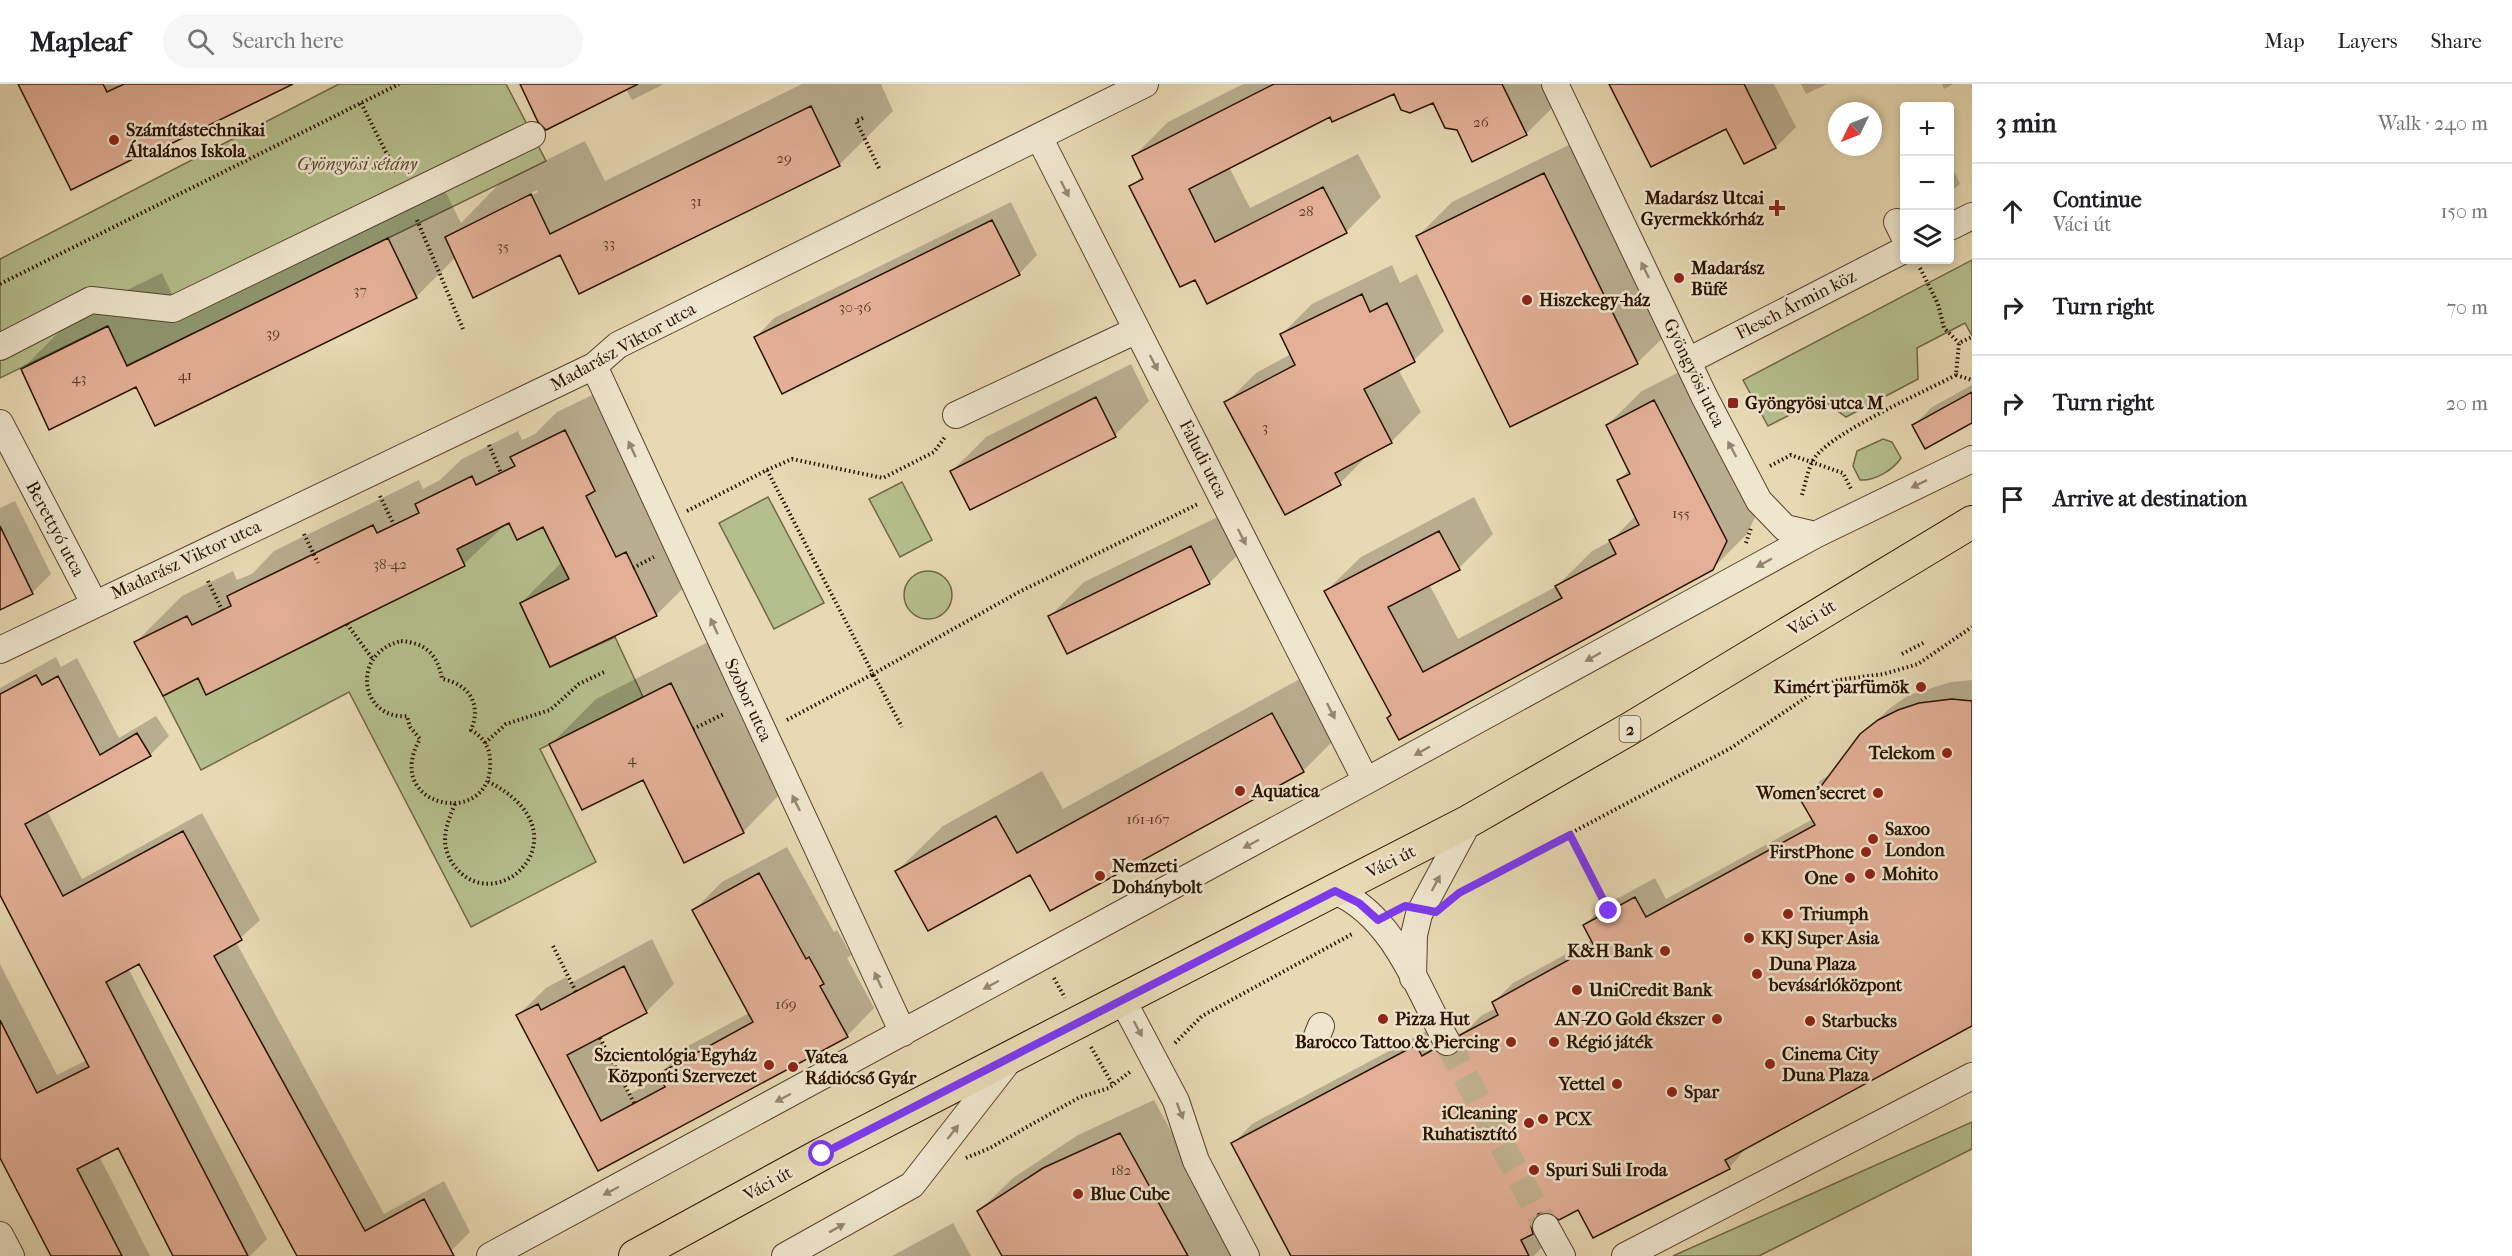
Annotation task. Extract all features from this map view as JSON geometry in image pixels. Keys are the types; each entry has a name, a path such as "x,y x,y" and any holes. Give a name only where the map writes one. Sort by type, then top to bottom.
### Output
{"main road":[{"name":"Váci út","path":"635,1256 822,1154 1469,821 1631,728 1972,522"}],"street":[{"name":"Madarász Viktor utca","path":"0,650 94,603 594,366 618,345 1145,84"},
{"name":"Gyöngyösi utca","path":"1555,84 1688,361 1759,501 1785,528 1815,535"},
{"path":"0,346 91,300 173,309 532,135"},
{"name":"Faludi utca","path":"1039,137 1366,781"},
{"path":"1954,225 1972,216"},
{"name":"Flesch Ármin köz","path":"1688,361 1900,253"},
{"path":"956,415 1137,330"},
{"name":"Szobor utca","path":"594,366 903,1033"},
{"name":"Berettyó utca","path":"0,423 94,603"},
{"path":"490,1256 1815,535 1972,459"},
{"path":"1413,979 1414,935 1421,910 1469,821"},
{"path":"1335,891 1359,903 1378,920 1387,932 1447,1042"},
{"path":"1122,999 1176,1101 1196,1161 1246,1256"},
{"path":"785,1256 912,1185 1012,1056"},
{"path":"1625,1256 1972,1076"},
{"path":"1546,1227 1562,1256"},
{"path":"0,1235 10,1256"}],"path":[{"path":"0,284 399,84"},
{"path":"863,118 856,121 880,170"},
{"path":"1918,264 1938,304 1944,328 1959,343"},
{"path":"1959,343 1972,337"},
{"path":"1956,375 1959,343"},
{"path":"1802,495 1812,461 1824,448 1859,426 1956,375 1972,380"},
{"path":"666,522 792,459 883,478 934,452 953,427 956,415"},
{"path":"487,441 501,473"},
{"path":"1747,478 1791,454 1843,473 1856,498"},
{"path":"767,470 902,727"},
{"path":"763,733 1019,592 1220,493"},
{"path":"380,495 394,525"},
{"path":"304,533 318,562"},
{"path":"633,568 654,557"},
{"path":"208,580 222,610"},
{"path":"347,624 372,658"},
{"path":"1421,910 1436,912 1459,893 1731,748 1820,688 1847,677 1884,674 1918,664 1972,627"},
{"path":"401,641 424,646 434,654 440,664 442,679 455,681 465,687 472,697 476,719 471,730 485,743 490,755 491,769 480,793 455,804 442,803 429,798 419,789 413,777 411,764 413,751 420,739 410,727 407,716 388,714 370,695 366,682 372,658 380,649 401,641"},
{"path":"1902,654 1925,642"},
{"path":"485,743 506,724 550,710 579,684 604,672"},
{"path":"693,729 724,714"},
{"path":"455,804 445,828 444,843 448,857 457,870 470,879 484,883 498,883 512,878 523,869 531,856 535,842 534,828 528,814 519,803 487,781"},
{"path":"1570,835 1609,911"},
{"path":"1153,1059 1173,1045 1202,1016 1378,920"},
{"path":"553,946 576,992"},
{"path":"600,1038 634,1103"},
{"path":"959,1161 990,1148 1080,1097 1113,1085"}],"green space":[{"name":"Gyöngyösi sétány","path":"339,84 506,84 546,161 126,366 107,326 0,378 0,259"},
{"path":"1972,260 1972,336 1965,323 1917,348 1918,379 1846,417 1821,399 1768,426 1743,380"},
{"path":"1883,439 1892,442 1901,458 1883,474 1872,479 1860,480 1853,466 1857,451"},
{"path":"902,482 932,540 900,557 869,499"},
{"path":"768,497 824,603 774,629 719,523"},
{"path":"509,523 517,540 543,527 569,579 520,603 550,667 615,637 643,697 540,749 596,862 471,927 349,692 201,770 163,696 198,678 206,694 298,628 306,645 363,616 355,600 393,601 464,566 457,549"},
{"path":"928,571 945,578 952,595 945,612 928,619 911,612 904,595 911,578"},
{"path":"1972,1122 1972,1149 1759,1256 1673,1256"}],"building":[{"path":"18,84 103,84 107,92 124,84 293,84 71,190"},
{"path":"520,84 638,84 546,130 538,122"},
{"path":"1274,84 1502,84 1527,135 1472,162 1457,130 1445,128 1433,103 1410,113 1401,110 1394,94 1332,122 1330,117 1189,189 1215,242 1323,187 1347,233 1207,304 1195,280 1180,287 1129,186 1143,179 1132,156"},
{"path":"1609,84 1744,84 1776,148 1744,164 1726,129 1651,167"},
{"path":"811,106 840,166 579,294 560,255 473,298 445,237 531,194 550,234"},
{"name":"Hiszekegy-ház","path":"1544,173 1638,364 1510,427 1416,236"},
{"path":"992,220 1020,275 782,394 754,337"},
{"path":"388,238 417,298 155,426 136,387 49,430 21,369 108,326 127,366"},
{"path":"1362,294 1370,312 1387,303 1415,362 1364,389 1392,443 1335,473 1341,485 1285,515 1224,402 1295,365 1280,334"},
{"path":"1972,392 1972,423 1925,449 1912,425"},
{"path":"1096,397 1116,437 970,510 950,471"},
{"path":"1654,400 1727,541 1713,570 1399,740 1387,718 1391,715 1324,591 1439,531 1460,570 1388,607 1423,672 1562,598 1555,586 1616,554 1609,540 1639,525 1617,480 1630,474 1606,425"},
{"path":"565,430 595,491 586,496 616,557 626,552 657,616 550,667 520,603 569,579 543,527 517,540 509,523 457,549 465,566 206,695 198,678 163,696 134,642 187,616 192,625 231,606 227,596 373,525 377,533 419,513 415,504 472,476 476,485 515,466 510,457"},
{"path":"0,526 33,594 0,610"},
{"path":"1191,546 1210,584 1067,654 1048,616"},
{"path":"36,675 42,685 58,676 100,755 137,733 151,756 25,824 63,896 183,831 242,940 214,956 365,1231 424,1199 454,1256 297,1256 139,964 106,982 248,1256 173,1256 118,1148 77,1169 122,1256 51,1256 0,1158 0,1020 37,1093 89,1067 0,895 0,694"},
{"path":"671,683 744,833 684,863 643,780 582,810 549,744"},
{"name":"Duna Plaza bevásárlóközpont","path":"1952,699 1972,701 1972,1026 1725,1160 1730,1169 1593,1238 1578,1210 1559,1220 1547,1212 1538,1214 1531,1226 1533,1234 1521,1240 1529,1256 1291,1256 1231,1143 1416,1045 1422,1056 1434,1049 1446,1057 1454,1055 1462,1043 1460,1035 1498,1015 1492,1002 1594,946 1583,925 1635,897 1646,917 1815,825 1800,799 1819,789 1860,734 1878,720 1898,710 1919,703"},
{"path":"1272,713 1304,772 1050,911 1030,875 928,931 895,871 996,816 1017,853"},
{"path":"759,873 806,959 809,957 824,984 820,986 848,1037 598,1171 516,1015 538,1004 541,1010 624,966 647,1013 567,1055 601,1121 665,1087 658,1074 753,1022 692,910"},
{"name":"Blue Cube","path":"1120,1133 1188,1256 1002,1256 977,1211 1043,1168"}],"tunnel":[{"path":"1447,1042 1546,1227"}],"place":[{"name":"Számítástechnikai Általános Iskola","path":"114,140"},
{"name":"Madarász Utcai Gyermekkórház","path":"1777,208"},
{"name":"Madarász Büfé","path":"1679,278"},
{"name":"Hiszekegy-ház","path":"1527,300"},
{"name":"Gyöngyösi utca M","path":"1733,403"},
{"name":"Kimért parfümök","path":"1921,687"},
{"name":"Telekom","path":"1947,753"},
{"name":"Aquatica","path":"1240,791"},
{"name":"Women'secret","path":"1878,793"},
{"name":"Saxoo London","path":"1873,839"},
{"name":"FirstPhone","path":"1866,852"},
{"name":"Mohito","path":"1870,874"},
{"name":"Nemzeti Dohánybolt","path":"1100,876"},
{"name":"One","path":"1850,878"},
{"name":"Triumph","path":"1788,914"},
{"name":"KKJ Super Asia","path":"1749,938"},
{"name":"K&H Bank","path":"1665,951"},
{"name":"Duna Plaza bevásárlóközpont","path":"1757,974"},
{"name":"UniCredit Bank","path":"1577,990"},
{"name":"Pizza Hut","path":"1383,1019"},
{"name":"AN-ZO Gold ékszer","path":"1717,1019"},
{"name":"Starbucks","path":"1810,1021"},
{"name":"Barocco Tattoo & Piercing","path":"1511,1042"},
{"name":"Régió játék","path":"1554,1042"},
{"name":"Cinema City Duna Plaza","path":"1770,1064"},
{"name":"Szcientológia Egyház Központi Szervezet","path":"769,1065"},
{"name":"Vatea Rádiócső Gyár","path":"793,1067"},
{"name":"Yettel","path":"1617,1084"},
{"name":"Spar","path":"1672,1092"},
{"name":"PCX","path":"1543,1119"},
{"name":"iCleaning Ruhatisztító","path":"1529,1123"},
{"name":"Spuri Suli Iroda","path":"1534,1170"},
{"name":"Blue Cube","path":"1078,1194"}],"route":[{"path":"822,1154 1335,891 1359,903 1378,920 1405,906 1433,913 1459,893 1570,835 1609,911"}]}
